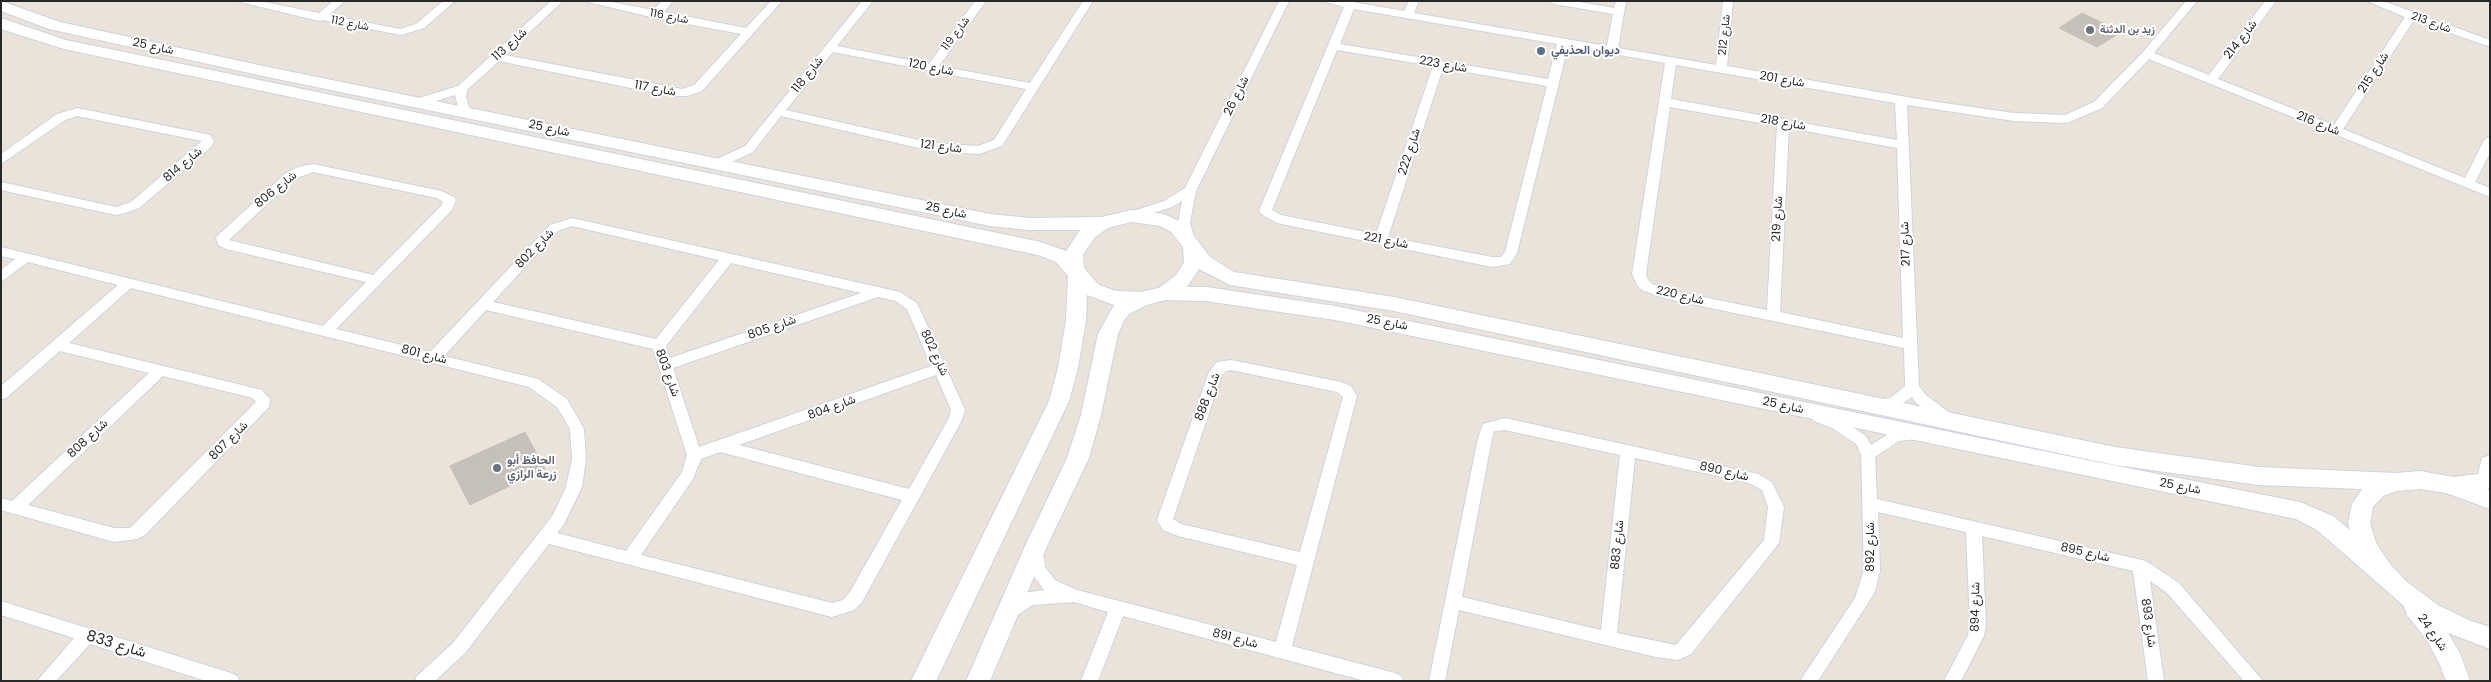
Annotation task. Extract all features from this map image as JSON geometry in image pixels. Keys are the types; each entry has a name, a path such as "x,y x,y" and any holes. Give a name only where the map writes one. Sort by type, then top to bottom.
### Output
{"street":[{"name":"شارع 112","path":"241,1 319,18 401,32 420,26 450,1"},
{"path":"319,18 340,1"},
{"name":"شارع 113","path":"420,102 462,89 558,1"},
{"name":"شارع 116","path":"589,1 749,32"},
{"path":"655,14 668,1"},
{"name":"شارع 117","path":"496,57 683,93 698,88 777,1"},
{"name":"شارع 118","path":"717,164 748,149 868,1"},
{"name":"شارع 119","path":"931,68 981,1"},
{"name":"شارع 121","path":"778,112 932,147 979,150 998,143 1088,1"},
{"name":"شارع 26","path":"1190,242 1184,222 1190,191 1284,1"},
{"name":"شارع 201","path":"1327,1 1901,100 2014,117 2067,119 2098,105 2147,54 2192,1"},
{"path":"1408,15 1414,1"},
{"path":"1554,1 1620,6 1612,50"},
{"name":"شارع 212","path":"1721,69 1728,1"},
{"name":"شارع 214","path":"2211,80 2271,1"},
{"name":"شارع 213","path":"2372,1 2490,44"},
{"name":"شارع 221","path":"1350,5 1265,207 1265,211 1277,219 1492,262 1505,261 1511,252 1563,42"},
{"name":"شارع 25","path":"1,6 47,23 84,32 336,86 990,220 1030,224 1102,223"},
{"name":"شارع 215","path":"2336,131 2411,16"},
{"name":"شارع 25","path":"1,23 38,37 64,44 1041,249 1064,257 1076,272"},
{"name":"شارع 223","path":"1334,46 1552,83"},
{"name":"شارع 120","path":"829,48 1033,87"},
{"name":"شارع 216","path":"2147,54 2490,192"},
{"name":"شارع 220","path":"1671,61 1639,274 1642,282 1655,291 1910,344"},
{"name":"شارع 222","path":"1380,240 1439,64"},
{"path":"319,98 325,90 336,86"},
{"path":"462,89 460,97 464,111"},
{"name":"شارع 217","path":"1901,100 1912,387"},
{"name":"شارع 218","path":"1665,102 1902,145"},
{"name":"شارع 814","path":"1,160 61,117 77,112 206,138 208,141 208,144 135,205 125,210 116,211 1,186"},
{"name":"شارع 219","path":"1773,315 1784,123"},
{"path":"2468,184 2490,140"},
{"path":"748,149 750,164 758,172"},
{"name":"شارع 806","path":"326,331 448,207 450,200 447,197 313,168 302,170 290,176 222,237 223,242 230,246 376,280"},
{"path":"923,681 1059,401 1068,368 1076,320 1074,255 1079,243 1088,232 1102,223 1168,204 1190,191"},
{"path":"978,681 1036,546 1078,458 1091,415 1108,334 1114,318 1122,309 1141,299 1165,293 1183,280 1193,263 1190,242 1178,228 1164,220 1130,216"},
{"name":"شارع 802","path":"434,358 554,228 572,222 900,297 912,306 958,410 956,418 856,597 841,609 824,608 546,536"},
{"name":"شارع 25","path":"1190,242 1210,268 1230,278 1394,304 2161,464 2259,476 2396,482"},
{"name":"شارع 801","path":"1,251 533,383 562,403 577,429 580,459 574,487 559,518 459,648 440,681"},
{"path":"1,277 26,257"},
{"path":"659,345 728,258"},
{"path":"1076,272 1092,290 1115,298 1141,299"},
{"path":"1,394 130,282"},
{"name":"شارع 805","path":"666,365 879,292"},
{"name":"شارع 25","path":"1165,293 1206,294 1335,313 1931,435 2087,469 2300,511 2325,523 2382,570"},
{"name":"شارع 803","path":"483,304 659,345 694,455"},
{"path":"1435,333 1452,330 1570,355 1579,350 1576,342"},
{"name":"شارع 807","path":"8,506 114,535 132,534 140,530 264,403 263,398 257,394 57,345"},
{"name":"شارع 888","path":"1282,651 1305,560 1350,400 1349,392 1341,387 1231,366 1222,366 1216,372 1165,520 1168,525 1178,530 1305,560"},
{"name":"شارع 804","path":"694,455 723,447 941,368"},
{"name":"شارع 808","path":"8,506 160,371"},
{"path":"1931,435 1896,435 1868,454 1861,440 1837,424 1798,409 1792,400 1795,396 1804,395 1857,405 1877,405 1893,403 1904,396 1912,387 1934,411 1950,420"},
{"name":"شارع 890","path":"1437,681 1488,428 1505,424 1760,481 1767,486 1773,497 1776,508 1771,543 1684,649 1670,653 1454,602"},
{"name":"شارع 804","path":"723,447 912,496"},
{"name":"شارع 883","path":"1608,638 1628,451"},
{"name":"شارع 892","path":"1808,681 1867,592 1872,570 1868,454"},
{"path":"630,558 688,475 694,455"},
{"path":"2490,464 2488,479 2475,485 2447,484 2420,480 2396,482 2376,490 2363,504 2359,523 2365,546 2382,570 2399,589 2430,612 2465,630 2490,638"},
{"path":"2447,484 2490,500"},
{"name":"شارع 895","path":"1871,504 2140,566 2173,588 2255,681"},
{"name":"شارع 894","path":"1952,681 1976,636 1978,625 1974,528"},
{"name":"شارع 891","path":"1036,546 1037,569 1050,585 1075,596 1395,681"},
{"name":"شارع 893","path":"2140,566 2156,681"},
{"name":"شارع 24","path":"2399,589 2435,632 2451,661 2458,681"},
{"name":"شارع 891","path":"1009,612 1029,598 1075,596"},
{"name":"شارع 833","path":"1,608 231,681"},
{"path":"1089,681 1118,608"},
{"path":"45,681 87,636"},
{"name":"شارع 801","path":"423,681 459,648"}],"building":[{"name":"زيد بن الدثنة","path":"2082,13 2121,32 2097,47 2059,28"},
{"name":"الحافظ أبو زرعة الرازي","path":"525,432 545,469 470,505 450,466"}],"place":[{"name":"زيد بن الدثنة","path":"2090,30"},
{"name":"ديوان الحذيفي","path":"1541,51"},
{"name":"الحافظ أبو زرعة الرازي","path":"497,468"}]}
